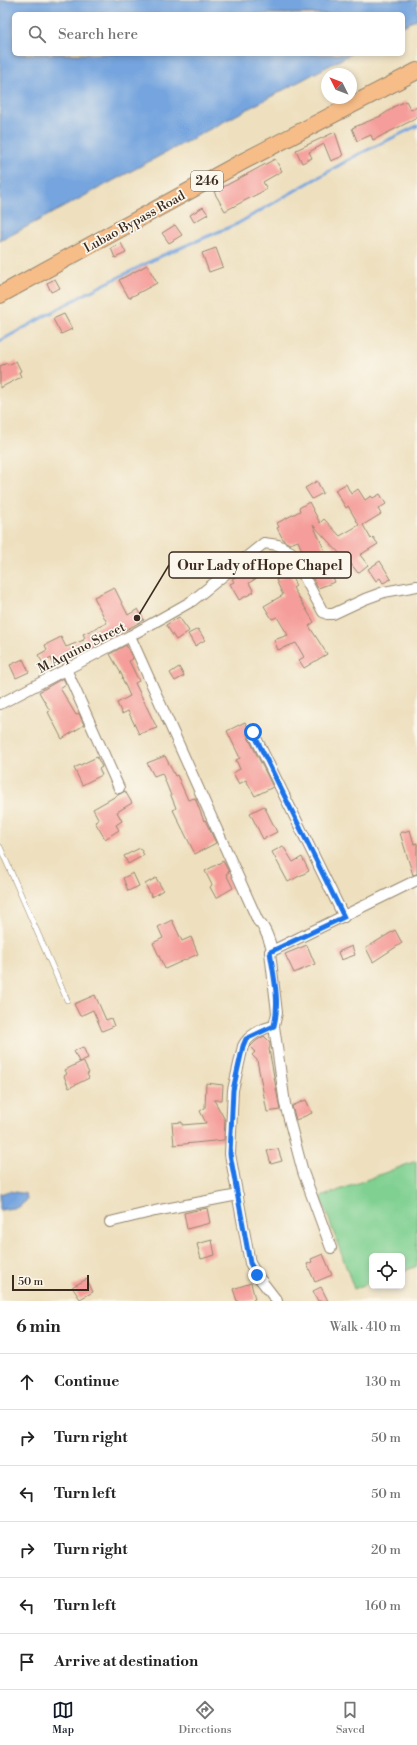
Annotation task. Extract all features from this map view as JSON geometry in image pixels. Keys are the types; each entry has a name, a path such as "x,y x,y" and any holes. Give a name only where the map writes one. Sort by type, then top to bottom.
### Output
{"highway":[{"name":"Lubao Bypass Road","path":"0,295 240,163 417,71"}],"street":[{"name":"M.Aquino Street","path":"0,704 130,636 192,601 264,543 278,545 291,552 323,612 327,614 337,613 364,598 384,592 417,586"},
{"path":"130,636 258,922 262,924 267,934 272,949 270,952 275,985 277,1013 274,1026 285,1104 304,1172 331,1248"},
{"path":"66,669 119,788"},
{"path":"253,732 344,917"},
{"path":"270,952 417,880"},
{"path":"274,1026 246,1039 243,1046 233,1090 230,1154 250,1263 257,1275 277,1301"},
{"path":"110,1222 155,1211 238,1195"}],"lane":[{"path":"0,847 67,1000"}],"green space":[{"path":"416,1161 417,1266 405,1271 405,1253 369,1253 369,1283 354,1289 321,1197"}],"water":[{"path":"0,0 417,0 417,19 405,25 405,12 12,12 12,56 347,56 325,68 321,68 321,70 0,241"},
{"path":"9,1191 26,1194 27,1200 19,1207 0,1210 0,1194"}],"building":[{"path":"406,101 411,110 417,107 417,118 373,140 371,135 357,141 352,128 381,116 393,107"},
{"path":"335,132 343,156 331,161 324,144 309,152 312,158 302,163 296,150"},
{"path":"275,159 282,171 263,182 267,189 225,211 214,192"},
{"path":"203,207 208,214 194,222 190,215"},
{"path":"175,225 182,235 169,243 162,233"},
{"path":"121,243 126,253 115,258 111,248"},
{"path":"216,248 223,267 209,272 202,253"},
{"path":"147,265 157,283 129,298 119,280"},
{"path":"55,279 60,288 51,292 47,283"},
{"path":"64,314 72,329 61,334 53,319"},
{"path":"16,361 21,371 19,372 21,377 0,388 0,366 7,363 8,365"},
{"path":"317,481 323,493 312,499 305,488"},
{"path":"346,484 351,494 358,489 365,500 371,496 373,498 380,494 386,504 378,509 381,514 363,525 371,539 373,537 378,544 360,555 368,565 358,573 344,555 342,556 313,525 331,564 328,566 335,582 318,588 303,561 306,560 298,541 290,544 284,541 277,528 279,527 277,523 300,511 299,508 309,502 320,523 324,519 340,536 359,525 348,506 346,508 335,490"},
{"path":"268,559 273,568 249,583 254,592 239,600 230,584 234,582 232,579"},
{"path":"380,561 391,579 383,583 380,578 376,581 368,569"},
{"path":"290,573 296,586 293,588 314,622 309,626 327,654 304,668 299,660 304,657 296,643 278,650 274,640 288,635 277,617 272,619 264,606 283,595 276,580"},
{"path":"114,587 128,615 138,609 144,620 89,650 88,648 63,656 65,660 53,665 51,658 43,663 38,655 47,650 45,645 61,637 66,647 84,640 83,639 85,638 83,634 107,623 94,597"},
{"path":"179,617 189,631 176,640 166,625"},
{"path":"198,629 205,640 195,646 188,634"},
{"path":"126,645 133,659 129,661 139,681 135,683 157,728 139,734 128,711 122,714 117,703 130,696 122,678 123,677 110,654"},
{"path":"23,659 29,672 16,678 10,665"},
{"path":"179,667 184,676 175,681 170,673"},
{"path":"63,678 66,684 60,688 76,715 79,713 84,725 62,739 48,712 50,711 39,692"},
{"path":"245,722 248,728 247,735 273,787 255,796 246,780 239,784 233,773 240,769 236,760 240,758 227,731"},
{"path":"165,756 175,776 177,775 188,800 195,798 204,821 205,820 216,843 195,854 173,810 176,808 162,773 154,776 147,763"},
{"path":"97,757 102,767 99,769 102,775 82,785 74,768"},
{"path":"125,791 132,803 117,812 122,821 116,825 119,830 105,839 95,822 99,820 93,809"},
{"path":"264,806 277,832 263,839 250,813"},
{"path":"410,830 414,844 417,843 417,874 413,875 400,833"},
{"path":"283,846 293,862 302,857 309,871 288,882 272,852"},
{"path":"140,848 144,855 128,864 124,856"},
{"path":"223,861 229,872 226,874 233,888 216,898 210,887 212,885 205,871"},
{"path":"133,873 139,886 128,891 123,878"},
{"path":"156,878 163,890 152,897 145,884"},
{"path":"172,920 182,941 191,937 198,954 165,969 153,943 163,938 158,927"},
{"path":"395,930 402,943 373,962 366,948"},
{"path":"307,945 315,964 294,973 285,954"},
{"path":"352,946 355,955 341,960 338,952"},
{"path":"95,995 106,1020 111,1018 114,1026 102,1031 93,1010 80,1016 74,1004"},
{"path":"264,1036 270,1042 269,1049 280,1110 267,1112 257,1060 252,1055 255,1052 250,1047"},
{"path":"83,1047 88,1058 79,1062 74,1051"},
{"path":"83,1061 89,1073 87,1074 89,1078 69,1088 64,1076 67,1074 65,1070"},
{"path":"206,1083 223,1085 222,1100 214,1100 225,1120 224,1140 174,1145 172,1123 182,1122 182,1125 206,1123 200,1111 205,1108"},
{"path":"306,1100 312,1113 296,1120 292,1106"},
{"path":"278,1149 282,1161 271,1164 267,1151"},
{"path":"207,1208 210,1223 187,1229 184,1213"},
{"path":"212,1240 215,1255 201,1259 197,1244"},
{"path":"323,1254 332,1275 315,1282 307,1264 312,1262 311,1259"},
{"path":"87,1279 93,1292 80,1299 72,1287"},
{"path":"251,1283 255,1299 250,1301 237,1301 233,1289"},
{"path":"321,1287 328,1301 318,1301 313,1291"}],"waterway":[{"path":"0,341 87,293 161,256 237,224 357,155 417,126"}],"place":[{"name":"Our Lady of Hope Chapel","path":"137,618"}],"route":[{"path":"253,732 344,917 270,952 275,985 277,1013 274,1026 246,1039 243,1046 233,1090 230,1154 250,1263 257,1275"}]}
